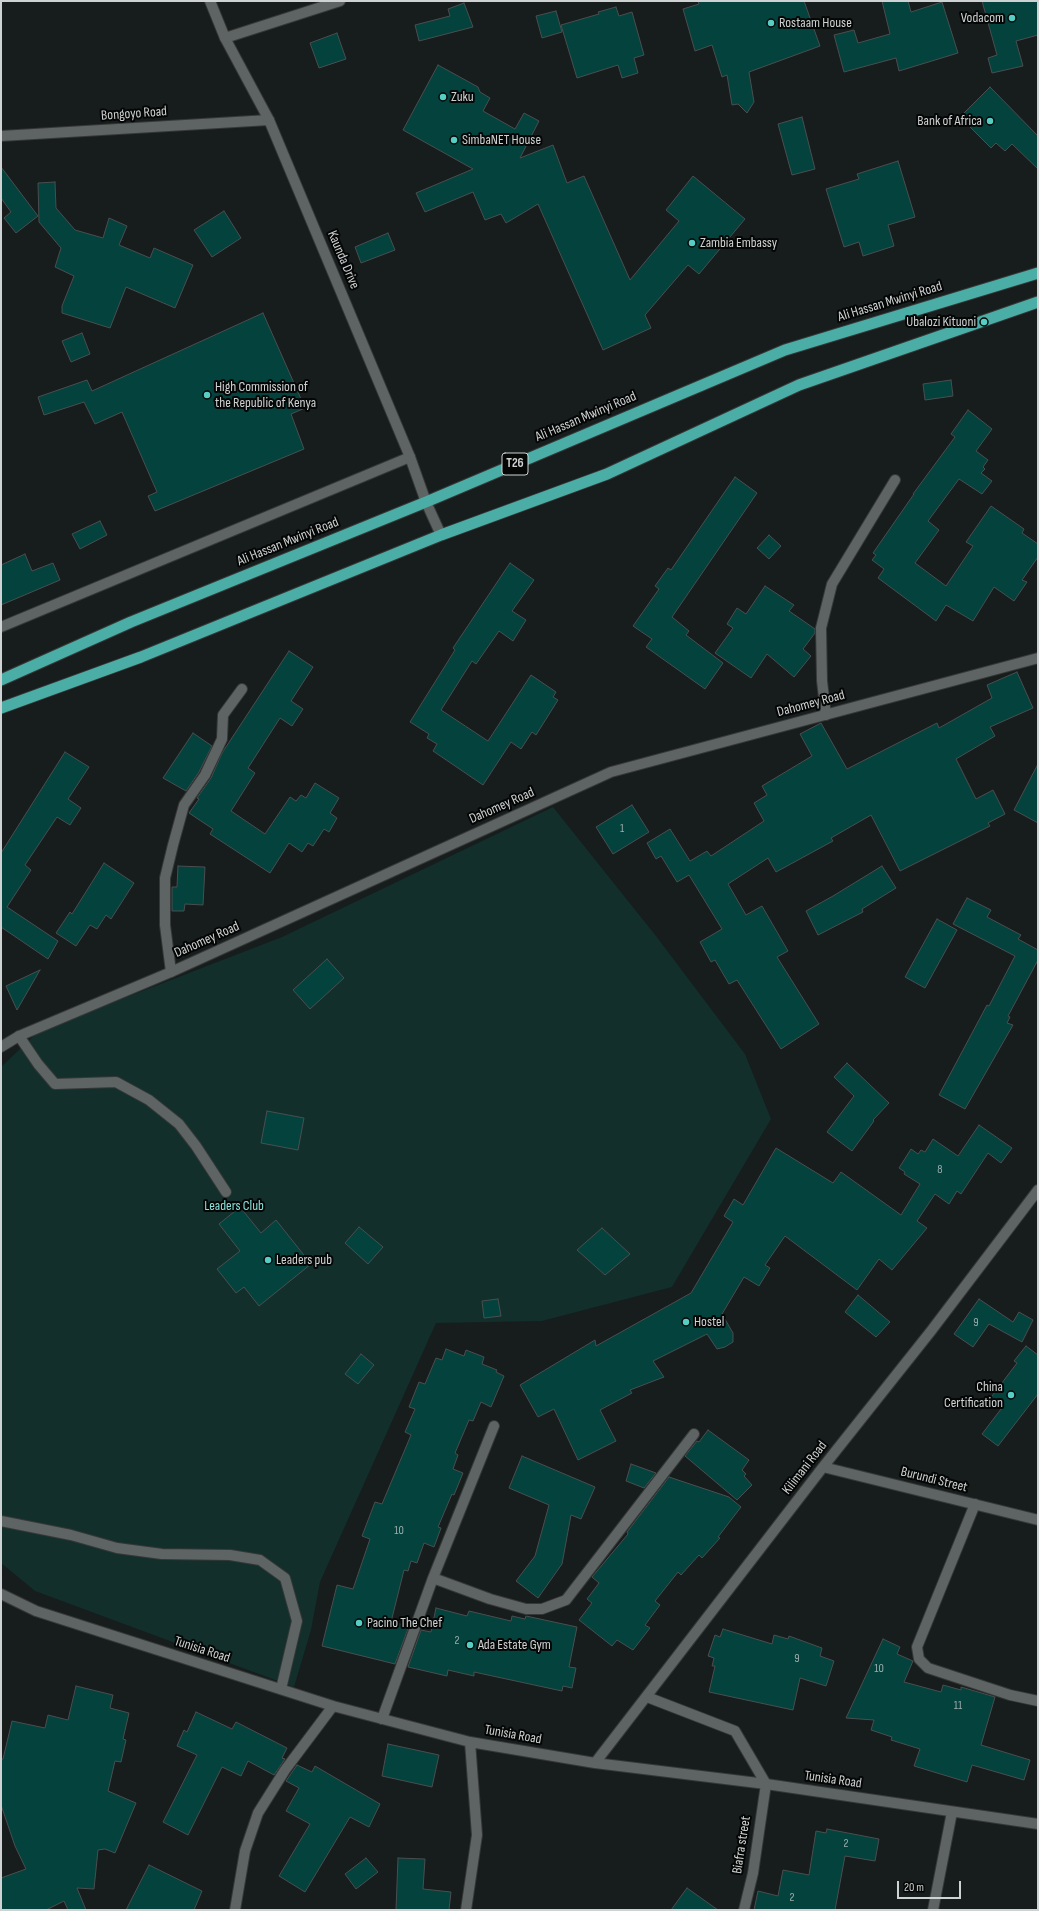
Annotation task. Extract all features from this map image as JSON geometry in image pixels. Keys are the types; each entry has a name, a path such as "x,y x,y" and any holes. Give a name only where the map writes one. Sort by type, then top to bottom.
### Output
{"highway":[{"name":"Ali Hassan Mwinyi Road","path":"1,680 131,622 426,502 785,350 1038,272"},
{"path":"1,708 141,657 441,535 607,474 799,385 1038,302"}],"street":[{"name":"Kaunda Drive","path":"210,1 225,38 269,120 412,462 426,502 441,535"},
{"path":"225,38 340,1"},
{"name":"Bongoyo Road","path":"1,136 269,120"},
{"path":"1,626 412,462"},
{"path":"826,715 822,681 821,628 832,584 895,480"},
{"name":"Dahomey Road","path":"1,1047 19,1036 171,972 611,772 1038,658"},
{"path":"171,972 165,925 165,894 166,878 173,845 184,805 205,775 222,738 223,715 242,689"},
{"path":"19,1036 38,1064 55,1084 116,1082 149,1100 179,1124 196,1146 226,1192"},
{"name":"Kilimani Road","path":"596,1763 823,1467 931,1331 1038,1190"},
{"path":"382,1719 433,1578 494,1426"},
{"path":"433,1578 490,1599 526,1609 542,1609 566,1600 694,1434"},
{"name":"Burundi Street","path":"823,1467 1038,1520"},
{"path":"975,1504 918,1646 919,1659 928,1668 1010,1695 1038,1702"},
{"path":"1,1521 71,1535 117,1548 162,1554 230,1555 260,1560 286,1578 297,1621 281,1689"},
{"name":"Tunisia Road","path":"1,1594 36,1611 333,1706 470,1742 596,1763 766,1784 1038,1824"},
{"path":"647,1697 735,1732 766,1784"},
{"path":"235,1910 245,1851 258,1813 285,1770 333,1706"},
{"path":"466,1910 477,1835 470,1742"},
{"name":"Biafra street","path":"744,1910 753,1873 766,1784"},
{"path":"933,1910 952,1812"}],"green space":[{"name":"Leaders Club","path":"553,807 656,936 745,1054 771,1119 672,1287 542,1321 436,1323 320,1582 311,1630 294,1687 35,1591 1,1563 1,1067 39,1031 282,937"}],"building":[{"path":"698,1 804,1 820,46 749,72 754,102 747,113 738,104 732,105 727,75 722,77 712,45 695,51 683,9 699,4"},
{"path":"882,1 908,1 911,12 942,2 958,53 899,71 896,58 844,72 834,35 854,30 858,43 890,34"},
{"name":"Vodacom","path":"982,1 1038,1 1038,35 1016,41 1023,66 992,73 988,58 997,55"},
{"path":"464,3 473,27 419,41 415,25 450,16 448,9"},
{"path":"616,7 619,16 632,12 644,55 634,58 638,73 622,78 618,65 577,78 561,25 599,14 598,12"},
{"path":"556,11 562,32 542,38 536,16"},
{"path":"337,33 346,59 319,68 310,43"},
{"path":"438,65 478,87 480,92 490,98 483,111 515,129 524,113 539,121 520,158 553,145 567,183 584,176 630,280 679,221 666,210 693,176 745,219 699,274 688,265 645,315 651,328 603,350 538,204 506,223 501,214 485,220 473,192 425,212 416,193 473,169 403,130"},
{"name":"Bank of Africa","path":"990,87 1038,136 1038,169 1012,144 1005,151 996,143 991,148 960,117"},
{"path":"802,117 815,169 792,175 778,124"},
{"path":"898,161 915,217 888,225 894,246 863,256 859,242 844,247 826,189 859,179 857,174"},
{"path":"1,167 38,216 16,233 4,218 11,212 1,198"},
{"path":"55,182 56,208 75,230 103,238 109,218 127,226 119,245 150,258 154,248 193,265 175,308 126,287 110,328 62,313 62,306 74,276 55,267 61,248 39,222 38,183"},
{"path":"224,211 241,238 212,257 194,230"},
{"path":"388,233 395,250 361,263 355,247"},
{"name":"High Commission of the Republic of Kenya","path":"263,313 305,408 291,414 304,449 155,511 148,496 157,492 122,412 95,424 84,402 44,415 38,397 87,380 92,391"},
{"path":"82,333 90,354 71,362 62,341"},
{"path":"951,380 953,396 925,400 923,384"},
{"path":"968,410 992,429 976,451 988,460 983,467 985,469 981,473 992,481 982,494 959,479 928,521 939,530 915,563 946,586 973,546 966,542 991,506 1024,529 1022,533 1038,544 1038,557 1022,580 1027,582 1014,601 994,587 973,621 946,605 936,621 878,578 884,569 872,560 876,555 873,553 913,494 955,437 951,434"},
{"path":"735,477 757,493 672,617 689,631 686,635 723,663 705,689 646,647 652,639 633,626 659,589 655,586 668,568 671,570"},
{"path":"100,521 107,535 80,549 72,534"},
{"path":"769,535 781,546 769,559 757,548"},
{"path":"25,554 32,571 53,563 60,580 1,605 1,565"},
{"path":"510,563 534,580 512,611 526,620 513,641 499,631 476,664 472,661 441,710 488,741 531,675 556,692 553,697 558,700 536,735 532,732 521,749 511,742 483,785 433,751 437,744 427,738 429,734 410,722 455,650 453,648"},
{"path":"765,586 794,605 789,611 815,629 815,633 803,649 811,656 794,677 767,654 751,678 715,653 733,628 727,624 737,608 746,614"},
{"path":"289,651 313,667 291,701 303,709 292,726 280,718 248,768 255,773 231,811 265,834 290,797 296,801 301,795 306,798 315,783 339,798 330,813 337,818 329,832 324,829 313,846 308,843 302,852 289,843 270,873 210,834 213,829 189,813 199,799 197,798 211,778 222,753"},
{"path":"1017,672 1033,708 990,727 995,736 956,759 976,799 993,790 1005,814 988,823 990,826 900,871 871,815 831,838 833,841 776,872 768,858 728,884 746,915 762,906 788,951 777,957 819,1024 781,1049 737,980 729,984 715,960 711,962 700,942 722,929 689,875 677,882 661,856 656,859 647,843 670,829 690,861 707,851 711,856 764,821 754,803 767,795 762,786 812,756 800,734 821,723 847,769 937,723 939,728 992,698 987,685"},
{"path":"193,733 212,746 199,772 186,791 163,778"},
{"path":"65,752 89,767 68,799 81,808 70,825 57,817 25,865 31,870 7,907 58,941 48,959 1,927 1,853"},
{"path":"1038,764 1038,823 1014,810"},
{"path":"632,805 649,832 613,854 596,827"},
{"path":"104,863 134,883 111,919 106,915 97,929 90,925 76,946 56,933 70,912 72,914"},
{"path":"178,866 205,867 203,905 185,904 184,911 172,911 172,887 177,887"},
{"path":"882,866 896,888 862,909 863,912 818,935 806,911"},
{"path":"967,898 991,910 987,917 1021,935 1018,939 1038,950 1038,960 1008,1016 1010,1017 1007,1023 1013,1025 965,1109 939,1095 1015,956 953,924"},
{"path":"937,919 957,930 925,988 905,977"},
{"path":"327,959 344,978 310,1009 293,990"},
{"path":"40,970 17,1010 6,986"},
{"path":"847,1063 889,1103 873,1120 874,1121 852,1151 827,1132 854,1096 834,1077"},
{"path":"267,1111 304,1118 298,1150 261,1143"},
{"path":"979,1125 1012,1148 1001,1163 988,1153 961,1194 957,1191 949,1204 935,1194 917,1221 927,1228 892,1270 879,1259 857,1290 785,1236 765,1265 770,1268 759,1286 744,1277 722,1314 733,1333 733,1342 725,1347 717,1349 707,1334 653,1361 664,1377 630,1390 632,1393 600,1410 616,1441 578,1460 554,1409 538,1417 520,1385 595,1340 596,1346 691,1293 733,1222 724,1216 734,1199 743,1205 776,1148 833,1183 841,1172 901,1215 920,1184 904,1174 905,1172 899,1168 911,1149 918,1154 921,1150 925,1152 933,1139 958,1156"},
{"path":"240,1207 261,1233 276,1220 311,1264 259,1306 244,1287 236,1293 217,1269 240,1251 219,1224"},
{"path":"359,1227 383,1247 368,1264 345,1243"},
{"path":"602,1228 630,1254 605,1275 577,1250"},
{"path":"858,1295 890,1322 876,1337 845,1312"},
{"path":"498,1299 501,1316 484,1318 482,1301"},
{"path":"979,1299 1013,1322 1019,1312 1033,1320 1022,1342 989,1324 973,1347 954,1334"},
{"name":"China Certification","path":"1026,1346 1038,1355 1038,1394 998,1446 982,1434 1001,1409 989,1400 1017,1363 1014,1361"},
{"path":"446,1349 464,1356 466,1350 484,1357 482,1364 497,1370 496,1372 504,1376 491,1407 481,1402 473,1421 469,1420 455,1453 458,1455 453,1469 463,1473 438,1527 441,1528 434,1547 424,1543 417,1563 411,1561 408,1571 404,1570 391,1622 409,1626 395,1664 322,1646 337,1585 353,1589 370,1539 362,1536 375,1502 382,1504 411,1435 405,1432 415,1409 409,1407 419,1382 425,1384 436,1358 442,1360"},
{"path":"361,1354 374,1365 358,1384 345,1374"},
{"path":"708,1430 749,1460 742,1470 746,1474 744,1476 752,1485 737,1500 685,1456 697,1441 699,1442"},
{"path":"522,1456 595,1487 581,1519 571,1515 562,1564 538,1598 516,1581 535,1556 549,1505 509,1488"},
{"path":"631,1464 656,1473 644,1488 626,1481"},
{"path":"669,1477 729,1497 741,1507 718,1537 720,1538 702,1558 699,1555 681,1575 678,1572 655,1601 660,1605 645,1625 650,1628 633,1650 617,1640 612,1646 579,1620 592,1603 587,1599 599,1583 592,1577 628,1534 627,1532"},
{"path":"436,1608 467,1616 469,1611 511,1621 512,1616 525,1619 526,1616 577,1627 569,1667 576,1668 572,1688 563,1686 562,1691 474,1672 474,1676 448,1670 447,1676 408,1667 421,1630 431,1632"},
{"path":"723,1629 772,1644 774,1635 788,1639 789,1636 822,1648 820,1656 834,1661 826,1686 800,1678 793,1710 709,1692 715,1666 712,1666 714,1658 708,1656 715,1635 720,1637"},
{"path":"883,1639 900,1647 897,1654 913,1661 904,1682 941,1692 943,1685 961,1690 961,1687 995,1697 981,1745 1030,1760 1024,1780 972,1765 967,1782 914,1766 920,1749 891,1740 892,1737 871,1730 874,1720 846,1718"},
{"path":"76,1686 113,1695 110,1708 129,1713 123,1739 126,1740 121,1762 115,1761 108,1791 136,1803 115,1853 105,1849 98,1850 94,1889 77,1888 86,1910 68,1910 64,1901 46,1910 1,1910 1,1878 26,1869 15,1846 1,1805 1,1759 3,1759 12,1721 45,1728 48,1715 68,1720"},
{"path":"196,1712 232,1729 236,1722 287,1748 282,1758 285,1759 274,1775 248,1761 241,1776 222,1767 188,1835 163,1822 197,1755 177,1746 184,1730 187,1732"},
{"path":"388,1744 439,1755 432,1787 382,1776"},
{"path":"297,1765 312,1772 315,1766 380,1804 369,1827 350,1817 305,1892 279,1876 310,1824 286,1811 299,1788 286,1781"},
{"path":"827,1829 879,1839 875,1861 845,1856 835,1910 754,1910 758,1891 778,1896 783,1870 809,1875 816,1831 826,1833"},
{"path":"366,1858 378,1872 356,1889 345,1874"},
{"path":"398,1858 425,1859 423,1889 451,1892 449,1910 396,1910"},
{"path":"149,1865 202,1891 194,1910 126,1910"},
{"path":"687,1888 718,1910 671,1910"}],"place":[{"name":"Vodacom","path":"1012,18"},
{"name":"Rostaam House","path":"771,23"},
{"name":"Zuku","path":"443,97"},
{"name":"Bank of Africa","path":"990,121"},
{"name":"SimbaNET House","path":"454,140"},
{"name":"Zambia Embassy","path":"692,243"},
{"name":"Ubalozi Kituoni","path":"984,322"},
{"name":"High Commission of the Republic of Kenya","path":"207,395"},
{"name":"Leaders pub","path":"268,1260"},
{"name":"Hostel","path":"686,1322"},
{"name":"China Certification","path":"1011,1395"},
{"name":"Pacino The Chef","path":"359,1623"},
{"name":"Ada Estate Gym","path":"470,1645"}]}
